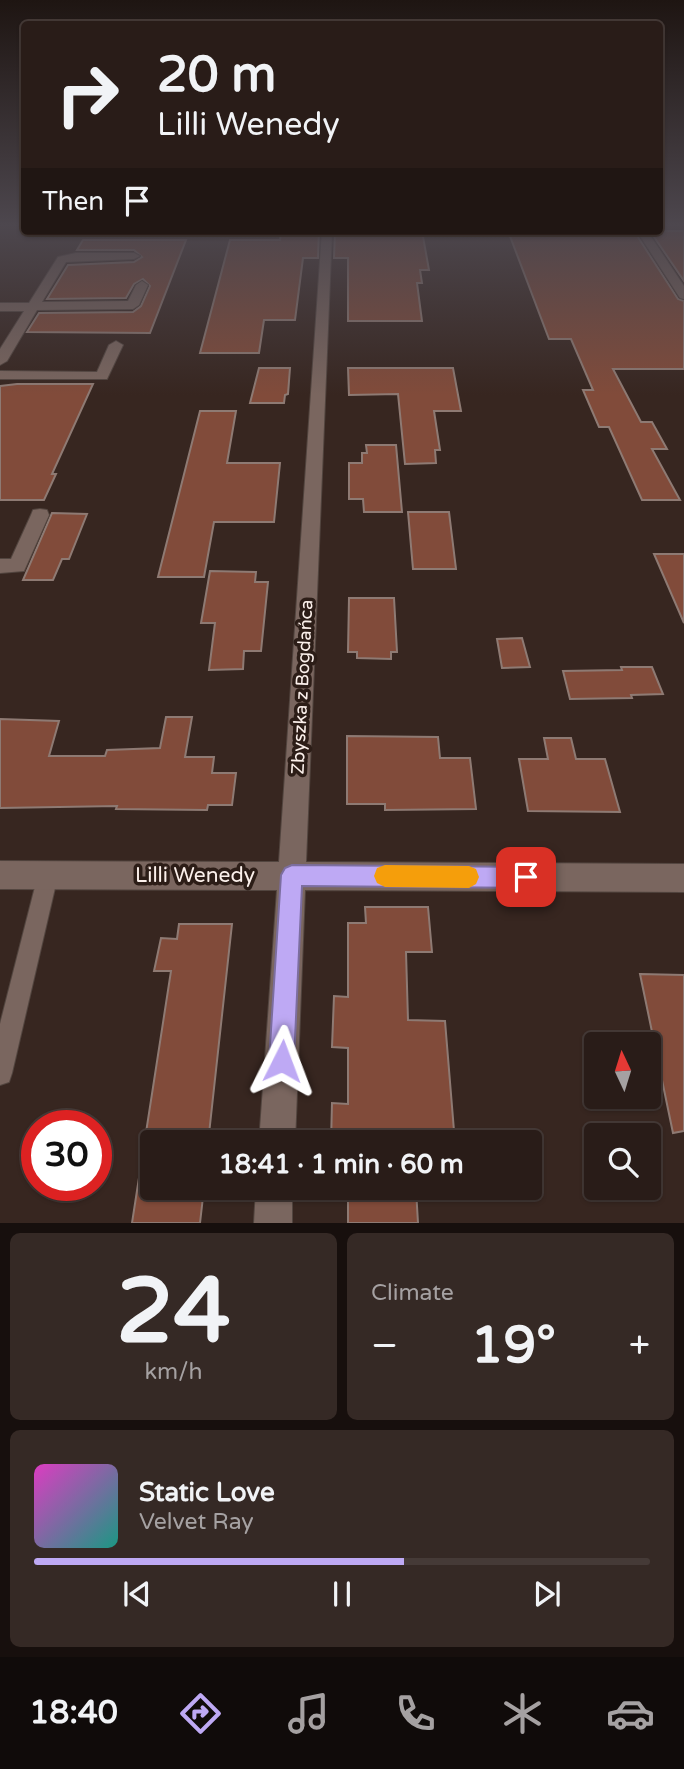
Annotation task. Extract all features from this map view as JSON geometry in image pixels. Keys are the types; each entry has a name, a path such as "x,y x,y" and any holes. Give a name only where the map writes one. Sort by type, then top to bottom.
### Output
{"street":[{"path":"0,361 49,281"},
{"name":"Zbyszka z Bogdańca","path":"278,1130 324,281"},
{"path":"0,307 133,305 142,285"},
{"path":"0,375 102,376 116,345"},
{"path":"0,566 17,566 40,515"},
{"name":"Lilli Wenedy","path":"0,875 684,878"},
{"path":"272,1223 274,1200"}],"lane":[{"path":"0,1073 48,876"}],"building":[{"path":"58,281 139,281 134,284 126,298 47,299"},
{"path":"145,281 170,281 150,333 27,332 39,313 133,312 141,306 150,286"},
{"path":"219,281 300,281 295,320 264,320 259,353 200,353"},
{"path":"348,281 422,281 417,283 422,321 348,321"},
{"path":"527,281 666,281 678,299 684,301 684,369 613,369 641,422 652,422 667,449 652,449 680,500 642,500 609,427 599,427 583,390 593,390 571,339 549,339"},
{"path":"259,368 290,368 288,394 285,395 284,403 250,403"},
{"path":"348,368 453,368 461,411 434,411 440,450 435,450 436,463 405,464 398,394 349,395"},
{"path":"93,384 52,474 56,474 44,500 0,500 0,386"},
{"path":"200,411 236,411 227,463 280,463 274,522 214,522 204,577 158,577"},
{"path":"366,445 396,445 402,512 364,512 363,499 349,499 349,463 362,463 362,453 367,453"},
{"path":"408,512 449,512 456,569 413,569"},
{"path":"52,513 87,514 69,559 62,559 53,580 23,580"},
{"path":"654,554 684,554 684,623"},
{"path":"210,571 256,572 255,582 268,582 261,651 244,651 243,669 209,670 215,623 201,623"},
{"path":"349,598 394,598 397,652 391,652 391,659 357,658 357,652 348,652"},
{"path":"522,638 530,667 502,668 497,639"},
{"path":"621,667 652,667 663,694 631,695 632,698 570,699 563,671 622,670"},
{"path":"166,717 192,717 185,757 214,757 212,773 236,773 232,805 208,805 207,810 116,809 117,806 0,808 0,719 59,721 49,756 105,756 107,750 160,748"},
{"path":"347,736 438,737 440,758 470,758 476,809 385,810 385,804 347,804"},
{"path":"544,738 571,738 576,759 605,759 620,812 528,811 519,759 548,759"},
{"path":"365,907 428,907 432,952 406,952 408,1020 445,1021 454,1130 331,1130 332,1103 348,1104 348,1048 332,1047 334,996 348,997 348,923 366,923"},
{"path":"179,924 232,924 209,1130 146,1130 171,971 154,971 161,938 177,939"},
{"path":"640,974 684,975 684,1131 673,1133 662,1080 662,1032 652,1032"},
{"path":"140,1171 140,1200 203,1200 200,1223 132,1223"},
{"path":"348,1200 417,1200 418,1223 348,1223"}],"slow traffic":[{"path":"385,876 469,877"}],"route":[{"path":"282,1061 292,875 526,877"}]}
